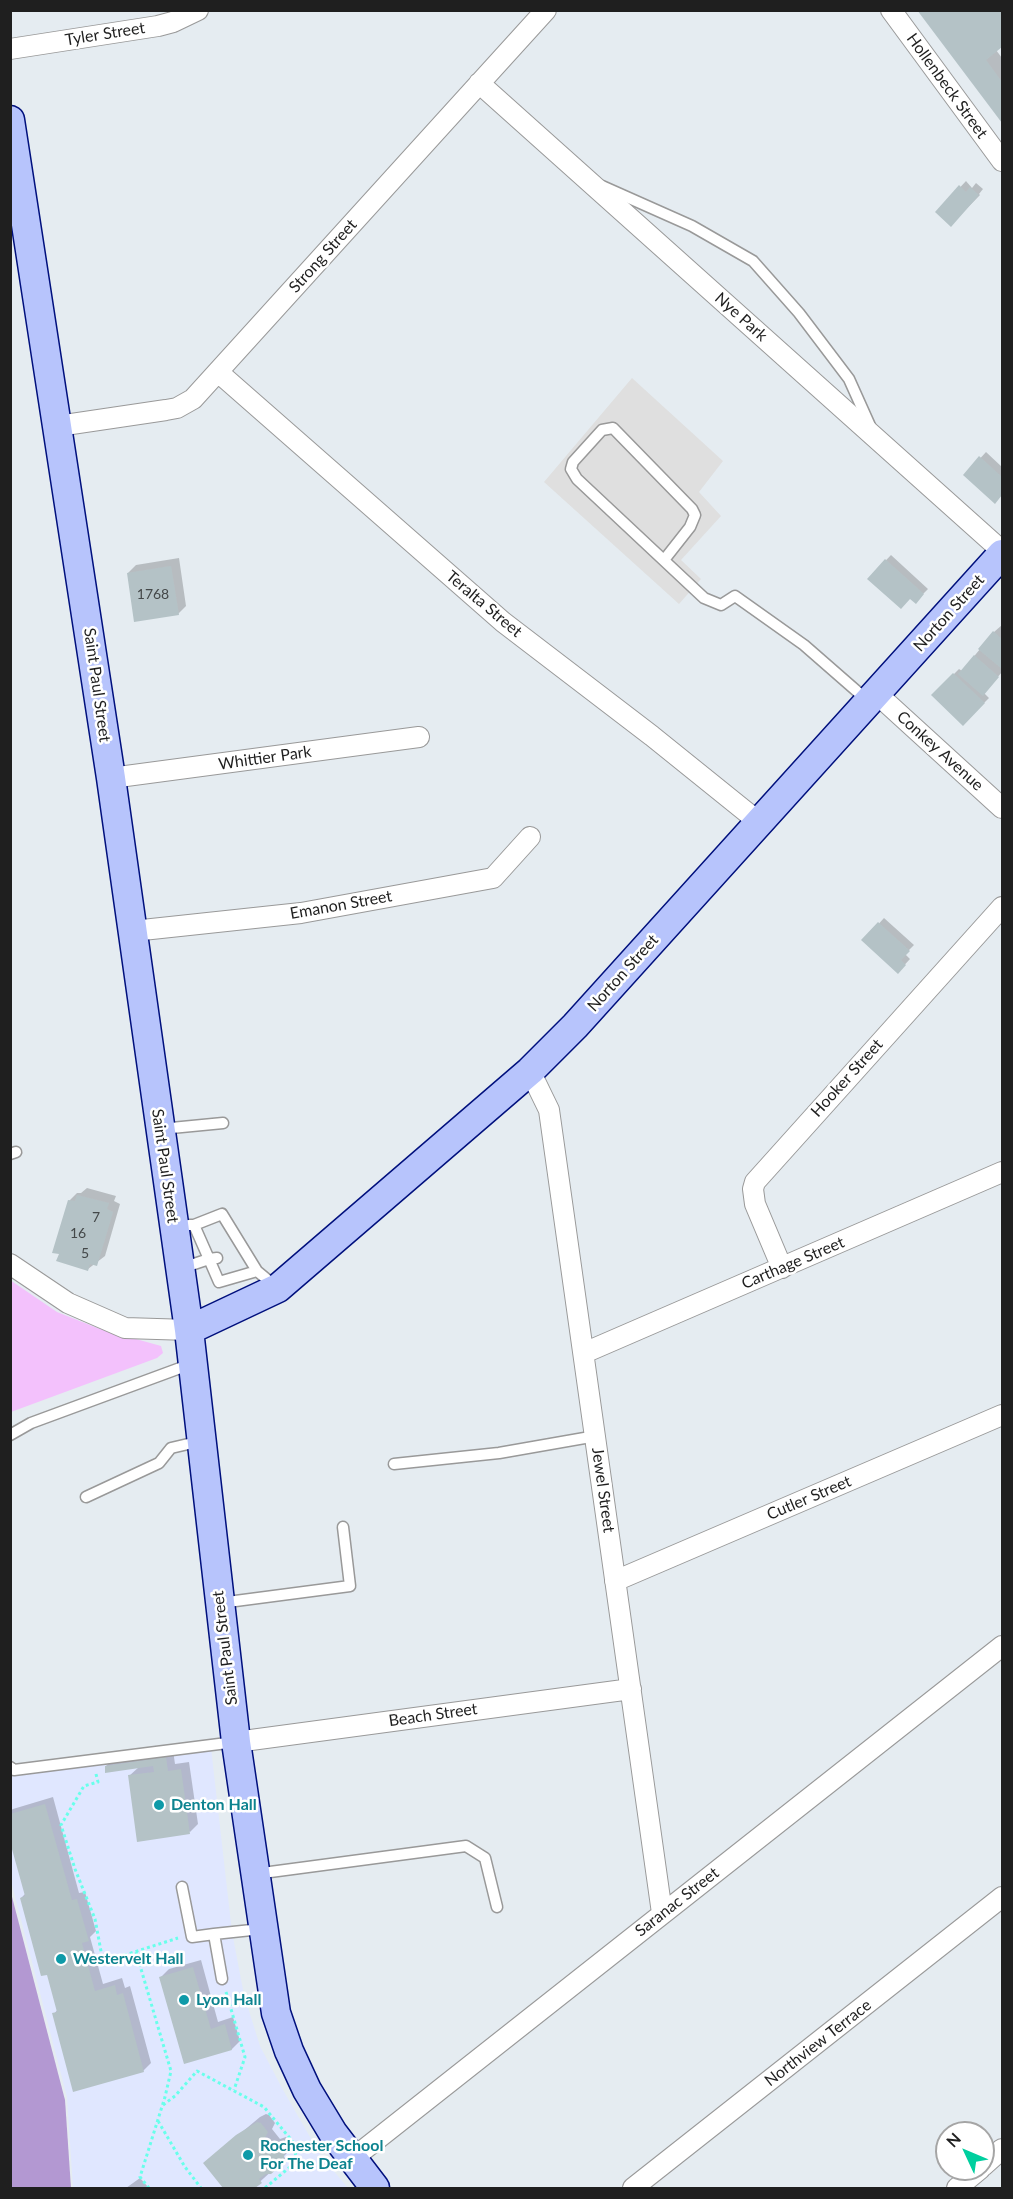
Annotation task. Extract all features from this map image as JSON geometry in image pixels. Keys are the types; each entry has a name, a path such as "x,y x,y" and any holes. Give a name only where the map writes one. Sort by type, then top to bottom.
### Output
{"main road":[{"name":"Saint Paul Street","path":"12,136 111,778 160,1130 192,1229 180,1268 236,1742 276,2013 289,2051 307,2090 352,2159 375,2188"},
{"name":"Norton Street","path":"189,1330 268,1280 530,1071 760,823 1002,553"}],"street":[{"name":"Tyler Street","path":"10,49 158,26 173,22 198,10"},
{"name":"Strong Street","path":"58,426 177,408 193,399 546,10"},
{"name":"Hollenbeck Street","path":"891,10 1002,161"},
{"name":"Nye Park","path":"479,83 1002,553"},
{"name":"Teralta Street","path":"218,372 503,622 652,736 760,823"},
{"name":"Conkey Avenue","path":"873,698 1002,808"},
{"name":"Whittier Park","path":"111,778 419,737"},
{"name":"Emanon Street","path":"133,931 301,913 493,878 530,837"},
{"name":"Hooker Street","path":"782,1268 755,1204 753,1189 755,1182 1002,907"},
{"name":"Jewel Street","path":"530,1071 549,1110 662,1913"},
{"name":"Carthage Street","path":"584,1353 1002,1172"},
{"path":"10,1264 68,1303 125,1328 189,1330"},
{"name":"Cutler Street","path":"615,1581 1002,1415"},
{"name":"Saranac Street","path":"352,2159 1002,1646"},
{"name":"Beach Street","path":"236,1742 631,1689"},
{"name":"Northview Terrace","path":"633,2188 1002,1898"}],"lane":[{"path":"587,179 692,226 753,261 800,313 849,379 874,437"},
{"path":"664,560 690,527 694,515 692,508 613,428 602,430 573,462 571,469 577,479 704,598 722,605 735,596 873,698"},
{"path":"160,1130 223,1123"},
{"path":"222,1214 243,1254 268,1280 219,1282 213,1258 206,1245 192,1229 222,1214"},
{"path":"180,1268 213,1258"},
{"path":"10,1435 31,1423 192,1363"},
{"path":"394,1464 499,1453 596,1436"},
{"path":"86,1497 159,1463 171,1448 201,1441"},
{"path":"220,1604 350,1586 343,1527"},
{"path":"10,1767 14,1770 236,1742"},
{"path":"255,1874 466,1846 486,1858 497,1907"},
{"path":"182,1887 192,1938 263,1929"},
{"path":"214,1934 222,1979"}],"path":[{"path":"94,1760 98,1782 84,1786 61,1825 75,1869 95,1919 103,1962 191,1934"},
{"path":"136,1952 171,2071 163,2105 140,2177 149,2188"},
{"path":"222,1979 245,2056 234,2090"},
{"path":"163,2105 175,2096 197,2071 264,2107 293,2142 297,2162 265,2188"},
{"path":"158,2121 185,2167 201,2188"}],"shaded area":[{"path":"632,378 723,461 699,492 721,516 681,560 701,579 679,604 544,482"},
{"path":"10,1280 57,1312 100,1329 161,1346 163,1353 157,1358 11,1412"},
{"name":"Rochester School For The Deaf","path":"211,1748 232,1932 244,1995 260,2046 283,2090 321,2156 348,2188 73,2188 67,2097 11,1881 10,1777"},
{"path":"11,1893 65,2100 71,2188 11,2188"}],"building":[{"path":"917,10 1002,10 1002,47 986,60 1002,82 1002,123"},
{"path":"959,185 966,192 970,187 979,195 951,227 935,212"},
{"path":"979,456 1002,477 1002,495 995,504 963,475"},
{"path":"885,559 924,594 916,604 910,599 901,609 867,579"},
{"path":"171,566 179,615 134,622 127,573"},
{"path":"993,631 1002,639 1002,669 978,649"},
{"path":"974,655 999,677 983,696 958,674"},
{"path":"953,673 985,703 963,726 931,695"},
{"path":"878,922 910,951 901,960 906,965 898,974 861,940"},
{"path":"77,1195 109,1203 107,1209 113,1212 97,1266 90,1264 88,1271 56,1261 59,1254 52,1253 68,1200 75,1201"},
{"name":"Denton Hall","path":"166,1757 168,1771 181,1769 190,1834 137,1842 128,1775 154,1772 153,1766 105,1773 105,1766"},
{"name":"Westervelt Hall","path":"45,1804 72,1900 77,1899 89,1941 82,1943 95,1991 115,1985 117,1995 123,1993 144,2072 73,2092 52,2013 57,2012 47,1975 41,1976 20,1898 25,1896 10,1842 10,1814"},
{"name":"Lyon Hall","path":"193,1967 211,2029 225,2024 232,2050 184,2064 159,1977"},
{"name":"Rochester School For The Deaf","path":"257,2122 261,2123 268,2132 265,2138 271,2146 278,2144 284,2153 284,2158 276,2163 278,2168 271,2174 266,2174 259,2179 262,2183 255,2188 223,2188 203,2163 236,2135"}],"place":[{"name":"Denton Hall","path":"159,1805"},
{"name":"Westervelt Hall","path":"61,1959"},
{"name":"Lyon Hall","path":"184,2000"},
{"name":"Rochester School For The Deaf","path":"248,2155"}]}
